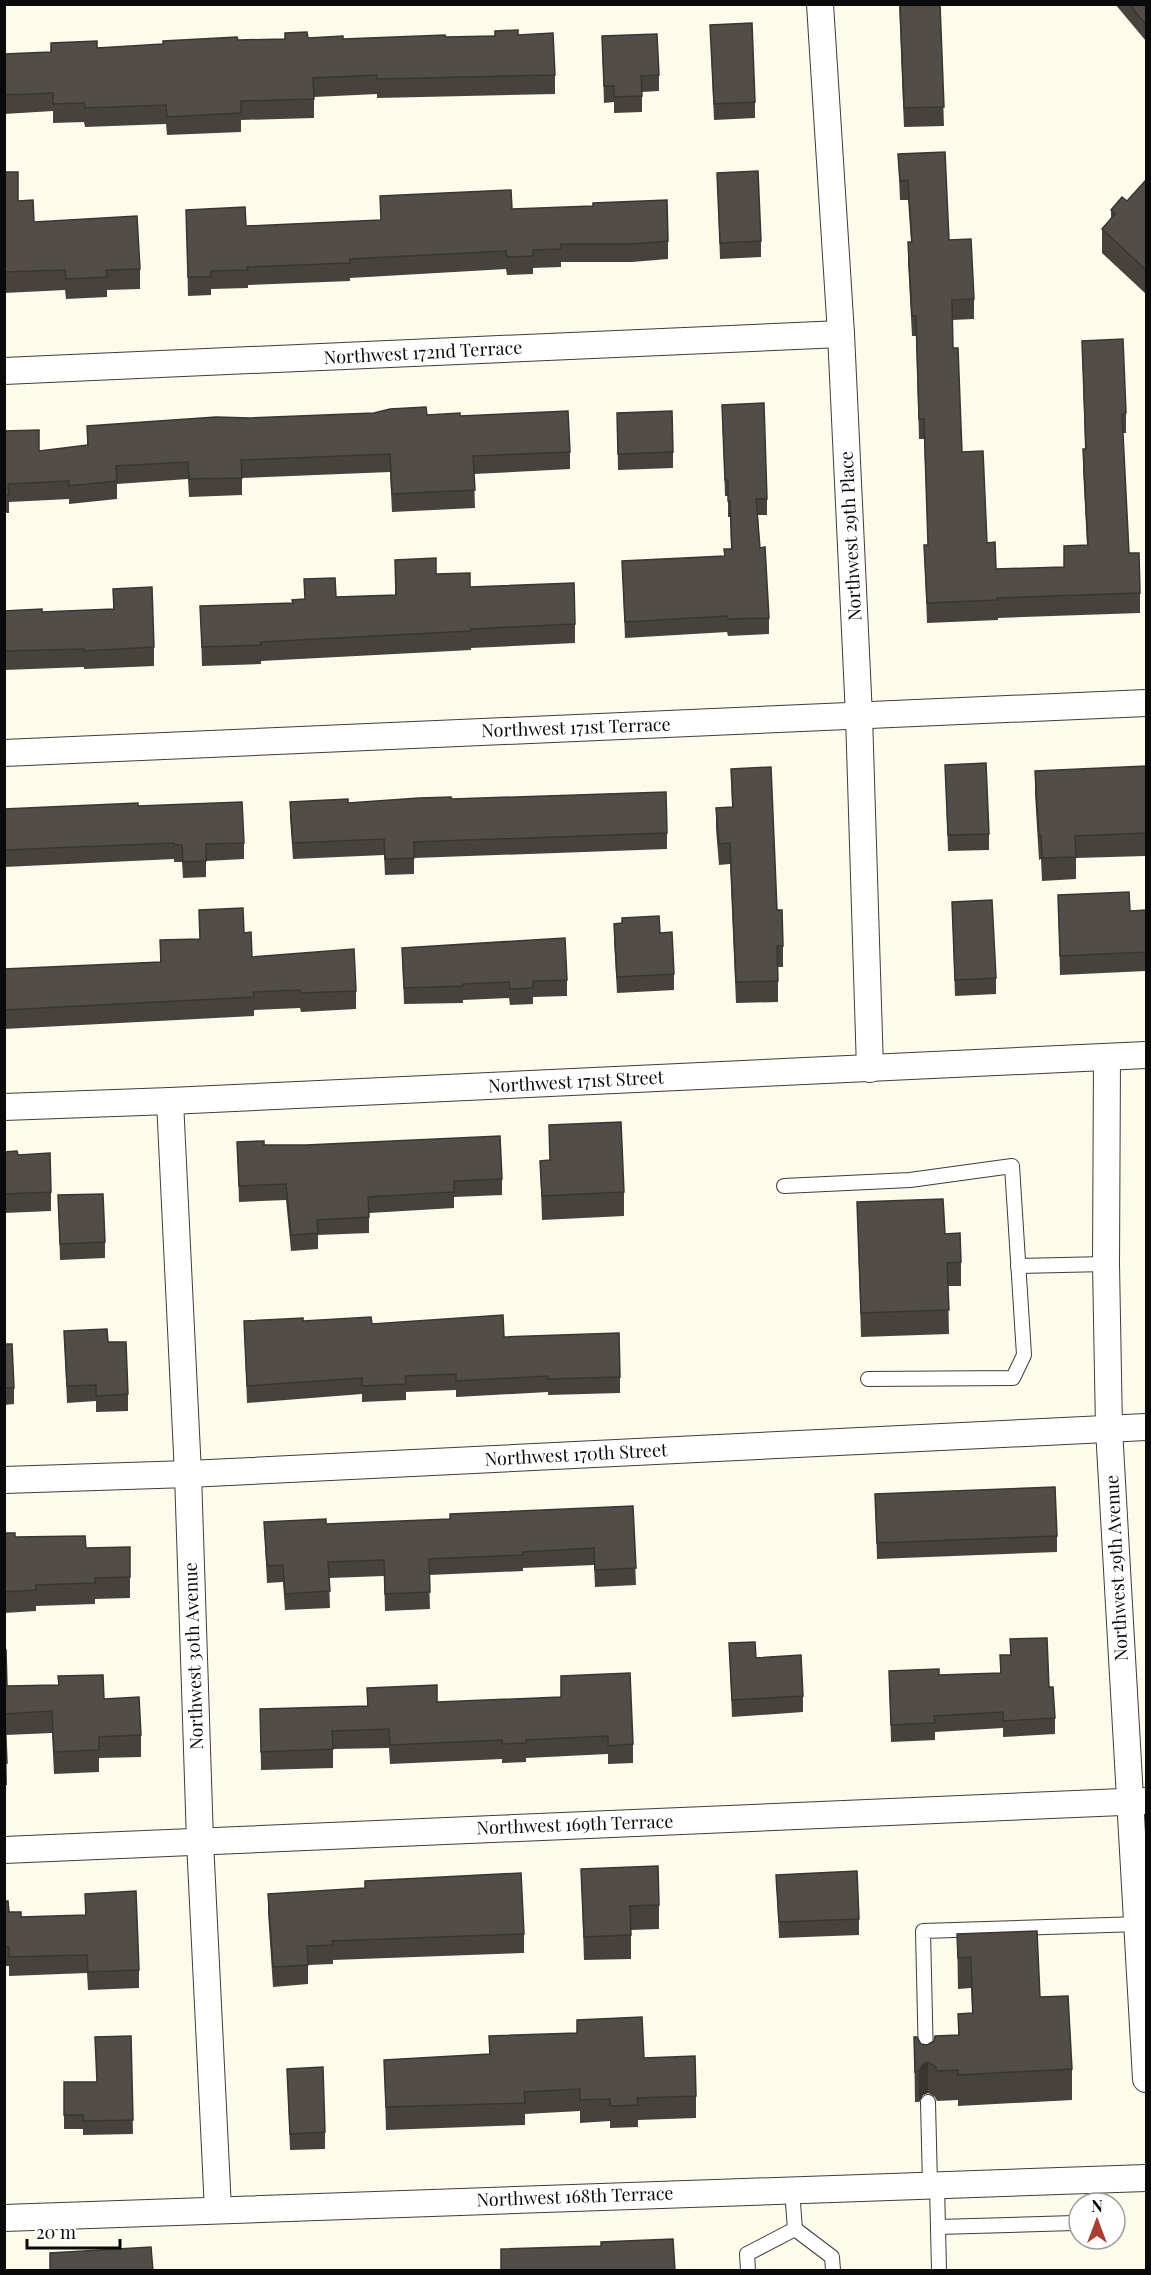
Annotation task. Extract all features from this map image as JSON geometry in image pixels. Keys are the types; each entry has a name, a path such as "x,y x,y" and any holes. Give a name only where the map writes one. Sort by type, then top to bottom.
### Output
{"street":[{"name":"Northwest 29th Place","path":"820,4 841,334 859,716 870,1069"},
{"name":"Northwest 172nd Terrace","path":"4,371 841,334"},
{"name":"Northwest 171st Terrace","path":"4,753 1146,703"},
{"name":"Northwest 171st Street","path":"4,1107 1146,1055"},
{"name":"Northwest 29th Avenue","path":"1107,1057 1106,1264 1109,1429 1138,1802 1139,1924 1146,2079"},
{"name":"Northwest 30th Avenue","path":"170,1101 188,1474 200,1841 218,2210"},
{"name":"Northwest 170th Street","path":"4,1480 188,1474 1146,1427"},
{"name":"Northwest 169th Terrace","path":"4,1850 1138,1802"},
{"name":"Northwest 168th Terrace","path":"4,2218 1146,2178"}],"lane":[{"path":"784,1186 910,1180 1012,1166 1024,1355 1013,1378 868,1378"},
{"path":"1018,1266 1106,1264"},
{"path":"926,2067 923,1931 1139,1924"},
{"path":"928,2102 938,2227 939,2271"},
{"path":"792,2190 795,2229 832,2257 833,2271"},
{"path":"938,2227 1067,2223"},
{"path":"748,2271 747,2254 795,2229"}],"building":[{"path":"900,4 940,4 944,107 904,108"},
{"path":"1129,4 1146,4 1146,25"},
{"path":"752,23 755,102 714,104 710,25"},
{"path":"518,30 518,35 553,33 555,75 377,79 377,75 313,78 314,99 241,101 241,113 167,117 166,105 85,108 84,103 53,104 53,93 4,95 4,54 51,52 51,43 97,41 97,48 163,44 163,41 237,37 238,40 285,39 285,33 307,32 308,38 343,36 343,39 445,35 446,37 495,36 495,31"},
{"path":"657,34 659,75 641,76 642,96 614,97 614,86 604,86 602,36"},
{"path":"945,152 949,240 971,239 974,299 952,300 953,348 958,348 962,452 983,451 987,543 995,542 996,569 1064,567 1064,546 1088,545 1083,449 1086,449 1082,341 1123,339 1126,413 1122,414 1129,553 1139,553 1140,593 927,603 924,545 928,545 924,419 919,419 916,316 912,316 908,242 912,242 908,180 900,181 898,154"},
{"path":"758,171 761,241 720,243 717,173"},
{"path":"4,172 18,172 18,201 33,200 34,222 137,216 140,269 106,270 107,277 66,279 65,270 4,272"},
{"path":"1146,180 1146,270 1102,229 1115,214 1111,210 1122,197 1127,201"},
{"path":"511,190 512,209 667,200 668,241 632,244 561,244 561,249 533,250 533,256 507,257 506,251 350,259 350,263 247,267 248,270 211,271 211,277 188,277 186,210 245,207 246,226 381,220 380,196"},
{"path":"764,403 767,499 756,499 760,548 765,547 769,618 728,619 727,616 625,622 622,561 725,556 724,549 732,549 728,480 725,480 722,405"},
{"path":"426,407 427,415 460,413 460,416 568,411 570,452 473,456 475,490 392,494 390,454 241,460 242,478 189,479 188,462 116,466 117,481 69,486 69,481 8,484 9,495 4,495 4,431 39,430 39,451 88,445 87,426 216,417 250,418 374,413 390,409"},
{"path":"672,411 673,452 618,454 617,413"},
{"path":"436,558 436,574 470,573 470,587 574,583 575,624 202,647 200,606 293,603 292,600 305,599 304,579 335,578 336,597 396,595 395,560"},
{"path":"152,587 154,647 84,651 84,649 4,651 4,611 114,609 113,589"},
{"path":"986,763 989,834 948,835 945,765"},
{"path":"1146,766 1146,833 1075,836 1076,857 1042,858 1035,771"},
{"path":"771,767 777,910 782,910 783,946 777,946 778,981 736,982 730,843 719,844 716,808 733,807 731,769"},
{"path":"666,792 667,833 414,842 414,858 385,859 384,839 293,843 290,802 348,799 348,803 419,798 451,797 452,799"},
{"path":"242,802 244,843 206,844 206,861 183,862 182,845 174,845 174,843 4,850 4,809 138,803 138,806"},
{"path":"1129,892 1130,911 1146,910 1146,952 1060,956 1058,895"},
{"path":"992,900 996,978 955,980 952,902"},
{"path":"243,908 244,933 251,932 252,957 354,949 356,991 253,992 254,997 4,1010 4,969 161,962 160,940 200,939 199,910"},
{"path":"659,916 660,933 672,932 674,974 617,977 614,924 622,923 622,918"},
{"path":"565,938 567,980 533,981 533,988 510,989 509,982 404,988 402,948"},
{"path":"621,1122 624,1192 542,1196 540,1161 550,1160 549,1125"},
{"path":"500,1136 502,1179 454,1181 454,1192 368,1197 369,1217 317,1220 318,1233 291,1235 286,1184 239,1186 237,1142 264,1141 264,1145 306,1145"},
{"path":"17,1151 18,1155 50,1153 51,1192 4,1194 4,1152"},
{"path":"103,1194 105,1242 60,1244 58,1195"},
{"path":"943,1199 945,1234 960,1233 961,1262 947,1263 949,1310 861,1313 857,1202"},
{"path":"503,1315 504,1337 619,1333 620,1377 548,1379 548,1376 456,1381 456,1374 405,1376 406,1384 362,1386 362,1378 247,1386 244,1321 303,1318 303,1321 371,1317 372,1324"},
{"path":"107,1329 108,1342 126,1342 128,1394 96,1396 96,1385 67,1386 64,1331"},
{"path":"4,1344 12,1344 14,1388 4,1388"},
{"path":"1055,1487 1057,1536 877,1543 875,1494"},
{"path":"633,1506 636,1568 595,1570 594,1548 523,1552 523,1555 429,1559 430,1592 385,1594 384,1560 328,1562 330,1591 285,1594 283,1565 267,1566 264,1522 326,1519 326,1524 450,1519 450,1514"},
{"path":"4,1533 15,1533 15,1537 85,1536 86,1548 130,1547 130,1577 95,1578 95,1583 36,1585 36,1590 4,1592"},
{"path":"1047,1638 1049,1687 1053,1687 1055,1718 1003,1721 1003,1712 934,1716 935,1723 891,1725 889,1671 939,1669 939,1675 1001,1673 1000,1655 1011,1655 1010,1639"},
{"path":"755,1642 756,1658 801,1655 803,1696 732,1700 729,1643"},
{"path":"4,1650 6,1650 7,1686 59,1685 58,1676 103,1675 104,1699 139,1697 141,1735 99,1737 99,1750 54,1752 52,1711 5,1714 7,1763 4,1763"},
{"path":"630,1673 633,1744 608,1746 608,1736 526,1740 526,1743 502,1744 502,1740 390,1745 389,1729 332,1731 333,1749 261,1752 260,1709 368,1706 367,1688 437,1685 437,1702 561,1697 561,1676"},
{"path":"658,1866 659,1905 630,1906 631,1935 584,1937 581,1869"},
{"path":"857,1871 859,1919 779,1922 776,1875"},
{"path":"521,1873 524,1934 332,1941 333,1945 307,1946 308,1965 273,1967 268,1894 365,1888 365,1881"},
{"path":"136,1891 139,1970 88,1972 87,1955 9,1957 9,1947 4,1947 4,1901 8,1901 9,1912 21,1912 21,1917 86,1915 85,1894"},
{"path":"1037,1931 1040,1997 1068,1996 1072,2069 958,2075 958,2070 937,2071 935,2066 928,2062 915,2072 914,2037 917,2037 921,2044 927,2045 934,2041 935,2036 959,2035 958,2014 973,2013 971,1957 958,1958 957,1934"},
{"path":"642,2017 644,2058 695,2056 696,2096 637,2098 638,2105 610,2106 610,2099 580,2100 580,2089 524,2092 525,2103 386,2107 384,2060 490,2054 489,2036 577,2033 577,2020"},
{"path":"131,2036 133,2120 83,2121 83,2115 64,2115 64,2082 97,2082 95,2037"},
{"path":"323,2067 325,2132 290,2134 287,2069"},
{"path":"673,2239 675,2271 501,2271 501,2249 601,2246 601,2242"},
{"path":"151,2247 153,2271 50,2271 50,2253"}]}
